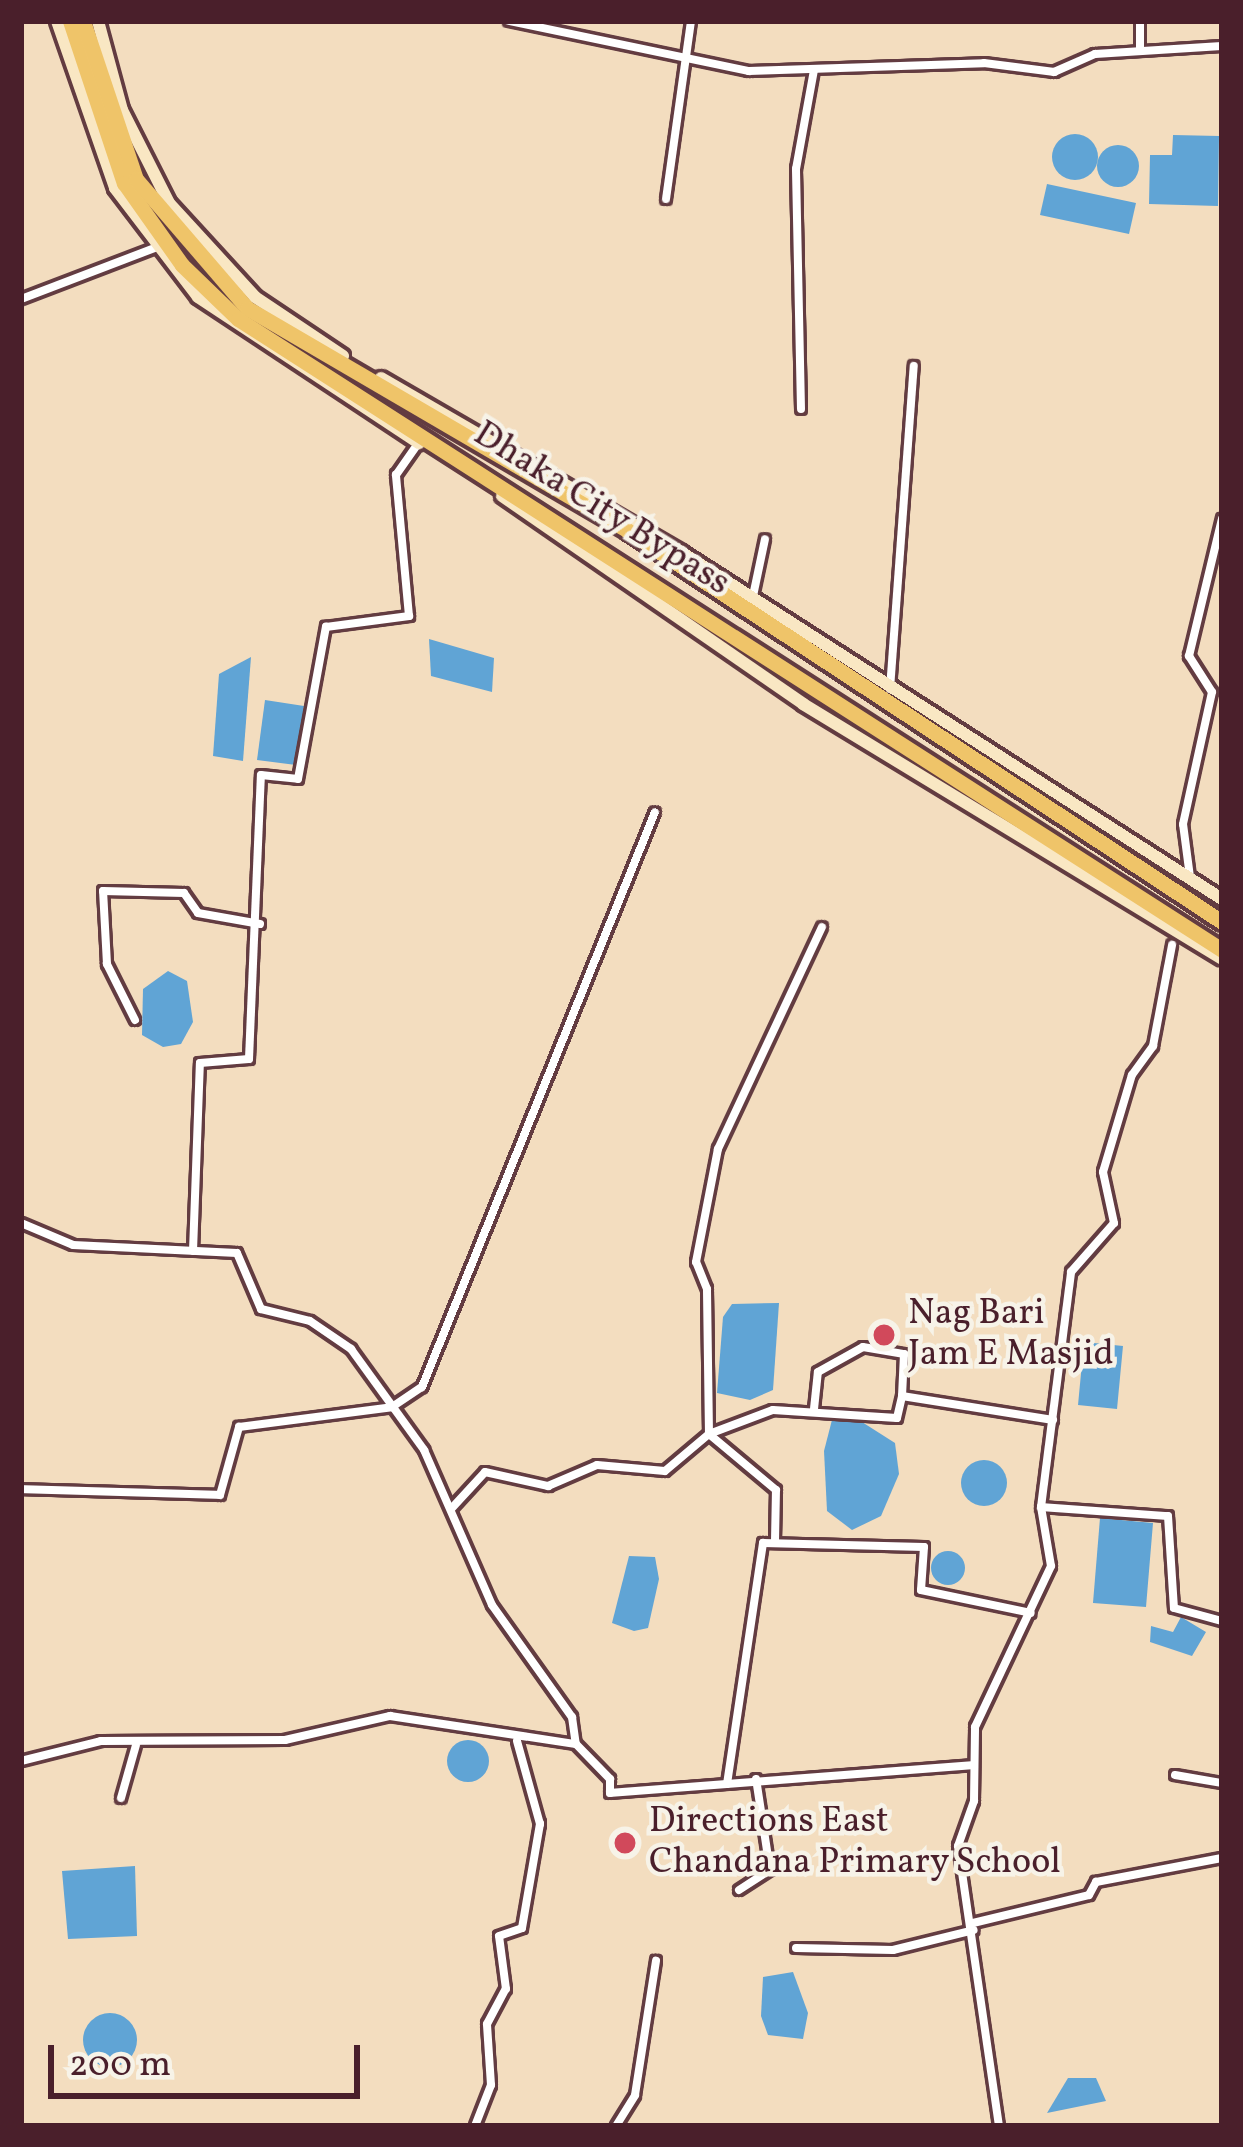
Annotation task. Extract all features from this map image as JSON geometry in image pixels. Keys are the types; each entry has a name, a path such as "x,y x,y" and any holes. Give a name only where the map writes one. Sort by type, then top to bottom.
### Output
{"highway":[{"name":"Dhaka City Bypass","path":"70,21 124,183 238,319 1222,950"},
{"name":"Dhaka City Bypass","path":"83,21 136,178 247,308 628,530 1222,922"}],"main road":[{"path":"57,21 85,122 157,247 231,327 418,443 803,704 1222,959"},
{"path":"98,21 148,169 255,297 753,598 889,690 1222,898"}],"street":[{"path":"509,21 686,61 814,70 1054,72 1140,50 1222,46"},
{"path":"667,200 691,21"},
{"path":"1140,21 1140,50"},
{"path":"801,409 796,169 814,70"},
{"path":"21,299 157,247"},
{"path":"889,690 914,366"},
{"path":"193,1251 200,1063 249,1058 260,924 261,775 298,779 326,627 409,616 396,475 418,443"},
{"path":"1190,877 1184,824 1212,692 1189,656 1218,582 1222,520"},
{"path":"753,598 765,539"},
{"path":"21,1489 220,1496 239,1427 392,1407 422,1387 655,812"},
{"path":"135,1019 107,964 103,891 184,893 198,913 260,924"},
{"path":"775,1541 776,1490 709,1434 707,1289 696,1262 718,1149 822,927"},
{"path":"1000,2126 958,1846 974,1765 975,1727 1051,1566 1041,1507 1071,1272 1114,1223 1103,1172 1132,1075 1153,1046 1172,945"},
{"path":"21,1223 73,1245 237,1253 261,1309 310,1321 351,1349 392,1407 450,1510 492,1605 572,1717 576,1744 610,1779 610,1793 974,1765"},
{"path":"450,1510 484,1472 548,1486 597,1465 664,1472 709,1434 814,1409 890,1419 902,1396 904,1354 863,1347 818,1372 814,1409"},
{"path":"902,1396 1053,1420"},
{"path":"1041,1507 1168,1516 1174,1608 1222,1621"},
{"path":"727,1784 761,1550 775,1541 924,1547 921,1590 1031,1613"},
{"path":"21,1761 100,1741 136,1745 285,1740 390,1716 517,1741 576,1744"},
{"path":"475,2126 491,2085 487,2024 506,1989 499,1936 522,1928 540,1824 517,1741"},
{"path":"121,1798 136,1745"},
{"path":"1175,1775 1222,1784"},
{"path":"739,1890 770,1870 756,1779"},
{"path":"796,1948 893,1950 1088,1895 1096,1882 1222,1858"},
{"path":"616,2126 634,2095 656,1961"}],"water":[{"path":"1075,134 1092,140 1098,157 1092,174 1075,180 1058,174 1052,157 1058,140"},
{"path":"1173,135 1219,136 1218,206 1149,204 1150,155 1172,155"},
{"path":"1118,145 1133,151 1139,166 1133,181 1118,187 1103,181 1097,166 1103,151"},
{"path":"1047,184 1136,203 1129,234 1040,215"},
{"path":"429,639 494,658 492,692 431,676"},
{"path":"251,657 243,761 213,756 219,674"},
{"path":"265,700 304,706 296,765 257,760"},
{"path":"168,971 187,981 193,1022 181,1044 163,1047 142,1035 143,989"},
{"path":"779,1303 773,1390 750,1400 717,1393 723,1317 732,1304"},
{"path":"1084,1342 1123,1346 1117,1409 1078,1405"},
{"path":"851,1415 895,1443 899,1474 881,1516 852,1530 827,1511 824,1451 833,1416"},
{"path":"984,1460 1001,1466 1007,1483 1001,1500 984,1506 967,1500 961,1483 967,1466"},
{"path":"1100,1518 1153,1523 1146,1607 1093,1603"},
{"path":"948,1551 960,1556 965,1568 960,1580 948,1585 936,1580 931,1568 936,1556"},
{"path":"629,1556 655,1557 659,1579 648,1628 634,1631 612,1623"},
{"path":"1181,1617 1206,1632 1192,1656 1150,1642 1151,1626 1173,1632"},
{"path":"468,1740 483,1746 489,1761 483,1776 468,1782 453,1776 447,1761 453,1746"},
{"path":"135,1866 137,1936 68,1939 62,1871"},
{"path":"793,1972 808,2013 803,2039 768,2035 761,2016 763,1977"},
{"path":"110,2013 129,2021 137,2040 129,2059 110,2067 91,2059 83,2040 91,2021"},
{"path":"1068,2078 1096,2078 1106,2101 1047,2113"}],"place":[{"name":"Nag Bari Jam E Masjid","path":"884,1335"},
{"name":"Directions East Chandana Primary School","path":"625,1843"}]}
